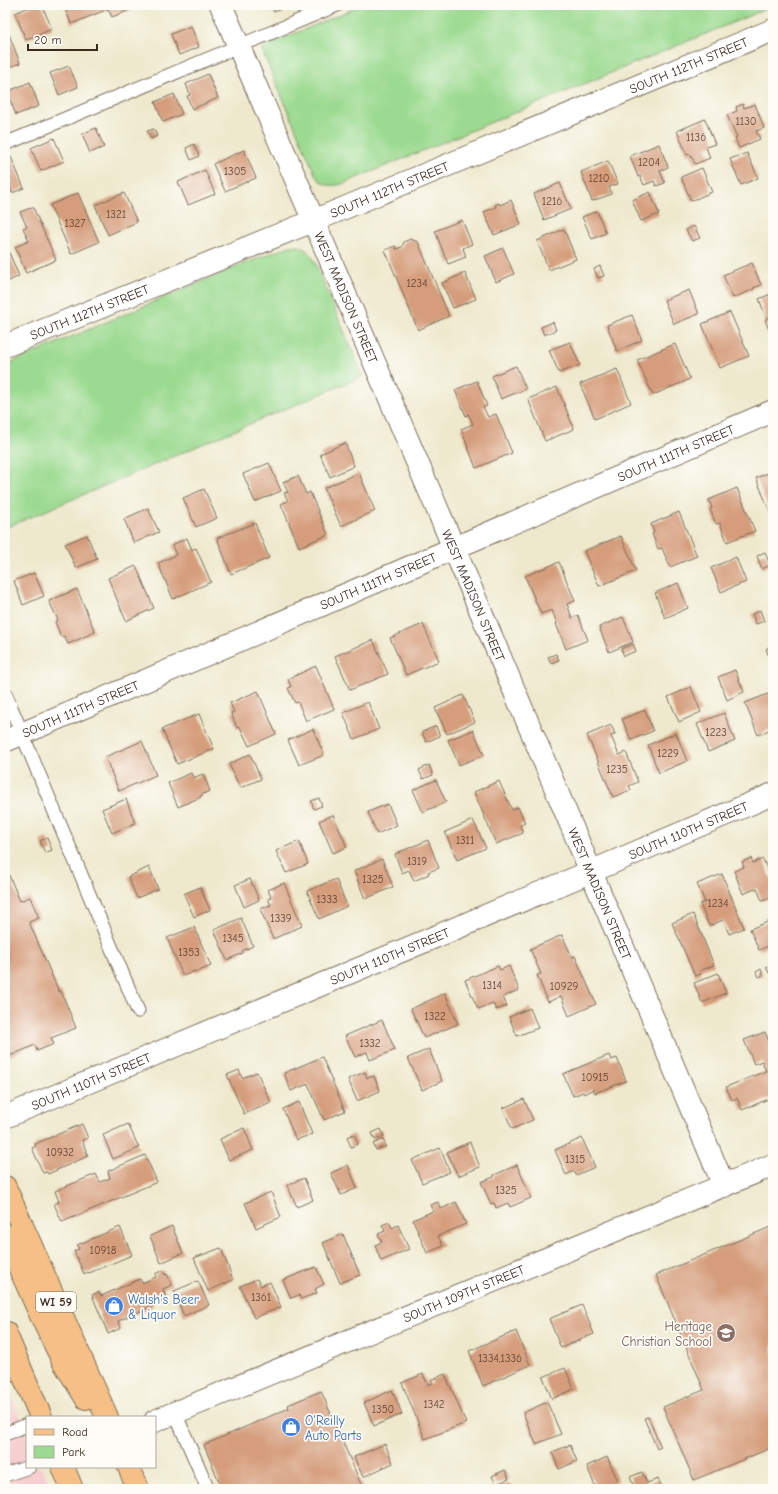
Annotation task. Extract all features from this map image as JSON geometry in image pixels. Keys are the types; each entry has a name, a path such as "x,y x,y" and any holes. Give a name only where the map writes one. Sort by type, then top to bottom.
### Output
{"main road":[{"name":"WI 59","path":"5,1187 107,1416"},
{"path":"5,1235 63,1361 89,1403 99,1416"},
{"path":"5,1332 41,1416"},
{"path":"63,1468 72,1489"},
{"path":"129,1468 138,1489"}],"street":[{"name":"WEST MADISON STREET","path":"220,5 453,547 724,1186"},
{"name":"SOUTH 112TH STREET","path":"5,346 313,221 773,30"},
{"name":"SOUTH 111TH STREET","path":"14,738 453,547 773,411"},
{"name":"SOUTH 110TH STREET","path":"5,1117 773,794"},
{"name":"SOUTH 109TH STREET","path":"156,1421 773,1165"}],"lane":[{"path":"5,144 337,5"},
{"path":"5,693 14,738 138,1012"},
{"path":"175,1413 208,1489"},
{"path":"5,1434 26,1425"},
{"path":"5,1475 26,1468"}],"shaded area":[{"path":"5,1382 26,1431 26,1468 42,1468 51,1489 5,1489"}],"green space":[{"path":"362,5 773,6 342,184 327,185 321,182 316,176 261,48"},
{"path":"290,246 303,248 313,258 363,376 5,528 5,365 243,264"}],"building":[{"path":"34,5 42,5 52,29 26,40 15,13"},
{"path":"64,5 133,5 135,8 112,17 108,9 71,24"},
{"path":"271,5 291,5 274,12"},
{"path":"5,24 20,63 5,69"},
{"path":"191,26 199,47 179,55 171,34"},
{"path":"69,66 78,87 59,95 50,73"},
{"path":"208,74 218,98 192,109 187,96 190,95 186,84"},
{"path":"30,82 39,106 16,115 7,92"},
{"path":"174,94 182,114 163,122 155,102"},
{"path":"743,104 744,108 755,104 764,128 756,131 760,139 739,148 735,138 737,137 727,115 737,111 736,107"},
{"path":"705,119 715,144 706,147 710,158 695,164 690,154 687,155 677,131"},
{"path":"96,128 104,147 90,153 82,134"},
{"path":"154,129 157,136 151,139 147,131"},
{"path":"54,138 64,161 41,171 31,148"},
{"path":"194,144 199,156 191,160 186,148"},
{"path":"659,144 668,167 660,171 665,183 656,186 654,181 644,185 640,176 638,177 630,156"},
{"path":"244,150 256,178 225,191 213,164"},
{"path":"747,153 758,178 741,185 730,159"},
{"path":"11,157 24,188 12,193 8,183 5,185 5,160"},
{"path":"608,161 618,184 609,187 612,194 592,201 581,172"},
{"path":"702,168 712,192 691,201 681,177"},
{"path":"205,170 215,194 188,205 178,182"},
{"path":"560,183 571,209 544,220 534,194"},
{"path":"650,192 659,214 641,221 632,200"},
{"path":"78,193 99,242 71,254 50,205"},
{"path":"124,193 137,222 108,235 95,205"},
{"path":"511,200 521,224 494,235 484,212 496,207 495,205 499,203 500,205"},
{"path":"33,207 56,260 26,273 15,247 29,241 23,228 27,227 20,212"},
{"path":"597,211 606,233 592,239 582,217"},
{"path":"462,220 472,244 463,248 466,257 448,264 435,231"},
{"path":"694,226 700,238 692,241 686,230"},
{"path":"564,229 576,259 549,270 537,241"},
{"path":"410,239 418,242 449,316 418,330 385,250 395,246 396,249 402,247 404,242"},
{"path":"5,243 19,276 5,283"},
{"path":"503,248 514,274 496,282 485,256"},
{"path":"752,263 761,285 733,298 723,275"},
{"path":"600,266 604,276 598,278 594,269"},
{"path":"465,273 476,299 453,308 442,283"},
{"path":"689,290 699,314 674,324 664,300"},
{"path":"773,293 773,334 771,335 765,320 767,319 759,299"},
{"path":"730,312 749,356 720,368 702,324"},
{"path":"632,315 642,340 617,351 607,325"},
{"path":"553,322 556,330 544,335 541,327"},
{"path":"570,342 580,365 559,373 549,350"},
{"path":"675,344 690,379 653,395 637,360"},
{"path":"516,366 526,389 501,399 492,376"},
{"path":"617,369 631,403 595,419 580,384"},
{"path":"477,381 487,406 483,407 488,417 496,414 512,453 476,468 461,429 473,424 468,414 466,416 455,390"},
{"path":"557,387 574,429 545,441 528,399"},
{"path":"345,443 354,466 330,477 320,454"},
{"path":"269,463 281,491 255,502 243,474"},
{"path":"773,471 773,511 770,512 756,478"},
{"path":"359,473 375,511 341,526 324,488"},
{"path":"298,476 306,494 310,492 328,535 299,547 281,504 288,501 284,493 288,492 283,482"},
{"path":"737,488 755,531 727,542 720,523 716,524 710,509 712,508 709,500"},
{"path":"204,489 217,518 196,527 183,498"},
{"path":"148,508 159,532 134,543 124,519"},
{"path":"679,512 697,556 670,567 662,548 658,549 652,534 654,533 651,524"},
{"path":"255,523 269,558 231,574 217,538"},
{"path":"87,535 97,559 76,568 65,544"},
{"path":"621,536 636,571 599,586 584,551"},
{"path":"187,538 192,550 196,548 211,582 173,599 158,563 176,555 172,545"},
{"path":"765,552 770,565 762,569 757,556"},
{"path":"736,557 746,582 721,592 711,568"},
{"path":"559,562 575,601 567,604 572,618 578,615 588,640 566,649 552,610 541,614 525,576"},
{"path":"136,566 154,608 126,621 108,578"},
{"path":"34,573 44,596 23,605 14,581"},
{"path":"678,583 688,608 665,618 655,593"},
{"path":"77,589 95,632 68,644 64,636 61,637 55,622 58,620 49,601"},
{"path":"760,610 764,621 756,624 752,614"},
{"path":"623,617 633,642 609,652 599,627"},
{"path":"423,624 439,661 406,675 390,638"},
{"path":"373,640 388,674 350,690 335,656"},
{"path":"633,644 636,651 624,656 621,649"},
{"path":"773,646 773,667 766,649"},
{"path":"556,654 559,660 551,663 548,657"},
{"path":"316,666 334,709 306,721 298,702 295,703 288,688 291,687 288,679"},
{"path":"735,670 744,692 727,700 718,677"},
{"path":"691,687 701,712 679,722 668,697"},
{"path":"258,691 276,734 249,746 240,727 237,728 231,713 234,712 230,703"},
{"path":"773,692 773,728 758,735 745,703"},
{"path":"463,695 475,722 447,734 435,708"},
{"path":"368,702 379,729 354,739 343,713"},
{"path":"645,710 653,731 631,740 622,719"},
{"path":"724,713 735,741 708,752 697,724"},
{"path":"199,714 214,749 177,764 162,729"},
{"path":"611,725 615,734 611,736 619,755 626,752 638,782 629,786 631,790 613,797 587,735"},
{"path":"436,726 440,736 426,742 422,732"},
{"path":"313,729 324,755 299,765 288,740"},
{"path":"473,730 484,755 459,765 448,740"},
{"path":"676,733 687,761 659,773 648,745"},
{"path":"142,741 156,775 119,791 105,757"},
{"path":"250,754 261,779 240,788 229,764"},
{"path":"429,765 433,775 423,779 419,770"},
{"path":"191,773 193,778 203,774 210,791 201,795 201,797 178,807 168,783"},
{"path":"436,780 446,802 423,812 413,790"},
{"path":"499,781 512,810 518,807 525,823 520,825 523,833 496,844 474,792"},
{"path":"319,798 322,806 314,809 311,801"},
{"path":"126,799 135,823 112,833 102,809"},
{"path":"388,804 397,825 377,834 368,812"},
{"path":"333,815 347,847 333,853 319,821"},
{"path":"473,820 486,848 457,860 445,832"},
{"path":"47,838 52,850 45,853 40,841"},
{"path":"428,840 439,868 428,872 429,874 414,881 409,870 402,873 395,854"},
{"path":"299,841 308,864 286,873 276,851"},
{"path":"751,858 753,863 763,859 773,883 773,897 762,901 757,888 743,894 734,871 744,867 742,862"},
{"path":"382,859 393,887 365,899 354,871"},
{"path":"5,866 20,901 30,897 39,918 29,922 59,992 61,991 76,1028 51,1038 54,1044 37,1051 35,1045 10,1056 5,1045"},
{"path":"149,867 158,889 137,898 128,877"},
{"path":"722,874 744,928 729,934 723,920 709,926 700,904 705,902 697,884"},
{"path":"250,879 259,900 244,907 235,885"},
{"path":"336,879 347,906 319,919 307,891"},
{"path":"284,883 302,926 273,939 260,909 271,905 268,899 271,897 268,890"},
{"path":"200,887 210,910 194,917 184,894"},
{"path":"693,914 714,965 700,971 701,974 695,976 672,923"},
{"path":"241,918 253,946 242,951 243,953 227,960 214,930"},
{"path":"770,921 773,929 773,944 759,950 750,929"},
{"path":"194,927 211,966 183,976 167,938"},
{"path":"562,935 572,957 575,956 596,1004 569,1016 561,996 548,1002 537,975 541,974 530,949"},
{"path":"773,964 773,971 769,973 766,967"},
{"path":"498,966 500,970 509,966 519,990 503,997 507,1006 496,1010 493,1003 478,1009 465,980"},
{"path":"761,969 763,975 759,977 756,972"},
{"path":"718,973 726,993 702,1003 694,983"},
{"path":"445,993 458,1024 424,1038 411,1009"},
{"path":"530,1008 538,1028 517,1036 509,1017"},
{"path":"382,1020 395,1050 370,1060 367,1052 355,1057 345,1036"},
{"path":"765,1032 773,1051 773,1097 742,1110 737,1098 732,1100 726,1087 766,1071 762,1061 754,1064 744,1040"},
{"path":"429,1049 442,1081 422,1090 408,1058"},
{"path":"609,1055 611,1060 617,1058 626,1081 595,1093 593,1089 584,1094 583,1092 573,1096 563,1074"},
{"path":"322,1057 345,1111 324,1120 308,1084 291,1091 284,1073"},
{"path":"239,1070 242,1078 257,1072 271,1103 244,1114 227,1075"},
{"path":"365,1072 367,1078 374,1076 380,1091 357,1101 348,1079"},
{"path":"524,1099 533,1120 512,1129 503,1108"},
{"path":"299,1102 312,1134 296,1140 283,1109"},
{"path":"82,1124 88,1138 82,1140 88,1156 48,1174 47,1172 43,1173 32,1148 36,1146 35,1144"},
{"path":"128,1124 139,1148 113,1159 103,1135"},
{"path":"244,1128 253,1150 229,1160 220,1139"},
{"path":"381,1129 384,1136 375,1140 372,1133"},
{"path":"354,1134 358,1144 351,1147 347,1137"},
{"path":"582,1138 595,1167 576,1175 574,1171 566,1175 555,1150"},
{"path":"383,1139 386,1146 376,1150 373,1144"},
{"path":"470,1142 480,1167 458,1176 447,1152"},
{"path":"440,1148 450,1172 422,1183 412,1160"},
{"path":"145,1155 157,1182 62,1222 54,1204 59,1202 55,1191 96,1174 100,1182 110,1178 108,1171"},
{"path":"348,1165 357,1188 341,1195 331,1173"},
{"path":"517,1165 531,1198 510,1207 508,1203 496,1208 494,1203 491,1204 481,1182"},
{"path":"304,1178 313,1200 297,1207 287,1185"},
{"path":"271,1192 281,1217 256,1228 245,1203"},
{"path":"438,1202 441,1209 456,1202 466,1224 438,1236 443,1246 427,1253 413,1220 433,1211 430,1205"},
{"path":"389,1222 392,1228 398,1225 409,1249 381,1261 375,1245 382,1242 378,1234 385,1231 382,1225"},
{"path":"172,1226 183,1253 161,1263 150,1236"},
{"name":"Heritage Christian School","path":"773,1226 773,1447 694,1480 663,1407 704,1390 656,1275"},
{"path":"120,1227 132,1255 84,1274 74,1251 79,1249 77,1245"},
{"path":"343,1234 360,1275 340,1283 323,1243"},
{"path":"221,1248 233,1280 208,1291 194,1258"},
{"path":"316,1267 324,1284 315,1289 317,1293 301,1299 299,1295 291,1298 283,1280"},
{"path":"163,1270 165,1275 167,1274 172,1285 163,1289 166,1297 152,1303 153,1306 118,1321 121,1328 108,1334 92,1295 99,1292 101,1296 140,1279 142,1283 156,1277 155,1274"},
{"path":"257,1279 261,1286 270,1282 281,1307 254,1318 240,1286"},
{"path":"198,1281 209,1305 184,1316 174,1291"},
{"path":"582,1305 594,1334 561,1348 549,1319"},
{"path":"516,1331 530,1365 483,1386 469,1351"},
{"path":"565,1368 574,1389 552,1399 543,1377"},
{"path":"423,1374 428,1385 433,1383 431,1380 445,1374 466,1423 425,1439 402,1383"},
{"path":"392,1390 402,1414 374,1426 364,1403"},
{"name":"O'Reilly Auto Parts","path":"321,1391 363,1489 222,1489 204,1445 289,1408 288,1405"},
{"path":"547,1402 561,1434 536,1444 523,1413"},
{"path":"648,1417 661,1447 657,1449 644,1418"},
{"path":"385,1444 393,1463 363,1477 354,1457"},
{"path":"570,1445 577,1461 559,1469 552,1452"},
{"path":"607,1457 618,1481 596,1489 587,1466"},
{"path":"505,1470 509,1479 496,1484 492,1476"},
{"path":"642,1472 647,1483 658,1479 663,1489 635,1489 630,1477"},
{"path":"510,1483 512,1489 496,1489"},
{"path":"547,1484 549,1489 536,1489"}],"place":[{"name":"Walsh's Beer & Liquor","path":"114,1306"},
{"name":"Heritage Christian School","path":"726,1333"},
{"name":"O'Reilly Auto Parts","path":"291,1427"}]}
